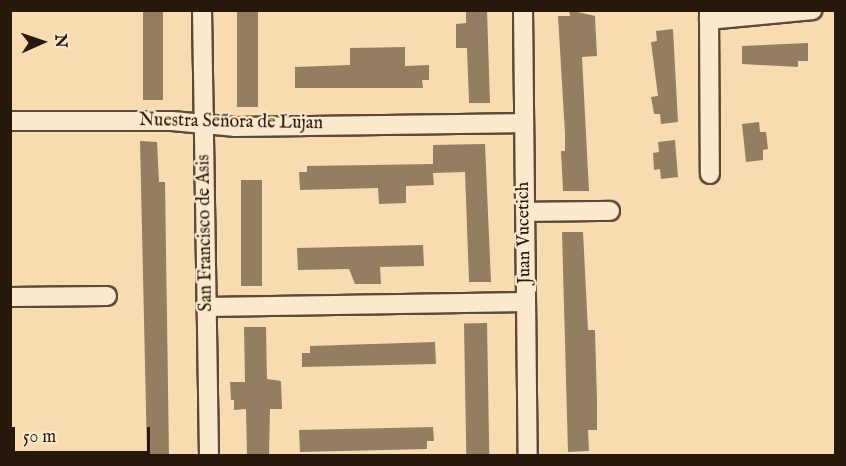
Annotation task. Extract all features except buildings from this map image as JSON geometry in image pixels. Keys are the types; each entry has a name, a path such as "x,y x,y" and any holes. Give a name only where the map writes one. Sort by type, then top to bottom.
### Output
{"street":[{"name":"San Francisco de Asis","path":"202,10 209,456"},
{"name":"Juan Vucetich","path":"523,10 528,456"},
{"path":"710,174 709,15 813,10"},
{"name":"Nuestra Señora de Lujan","path":"10,121 204,124 236,127 524,123"},
{"path":"525,212 610,211"},
{"path":"10,297 108,296"},
{"path":"207,307 526,302"}]}
